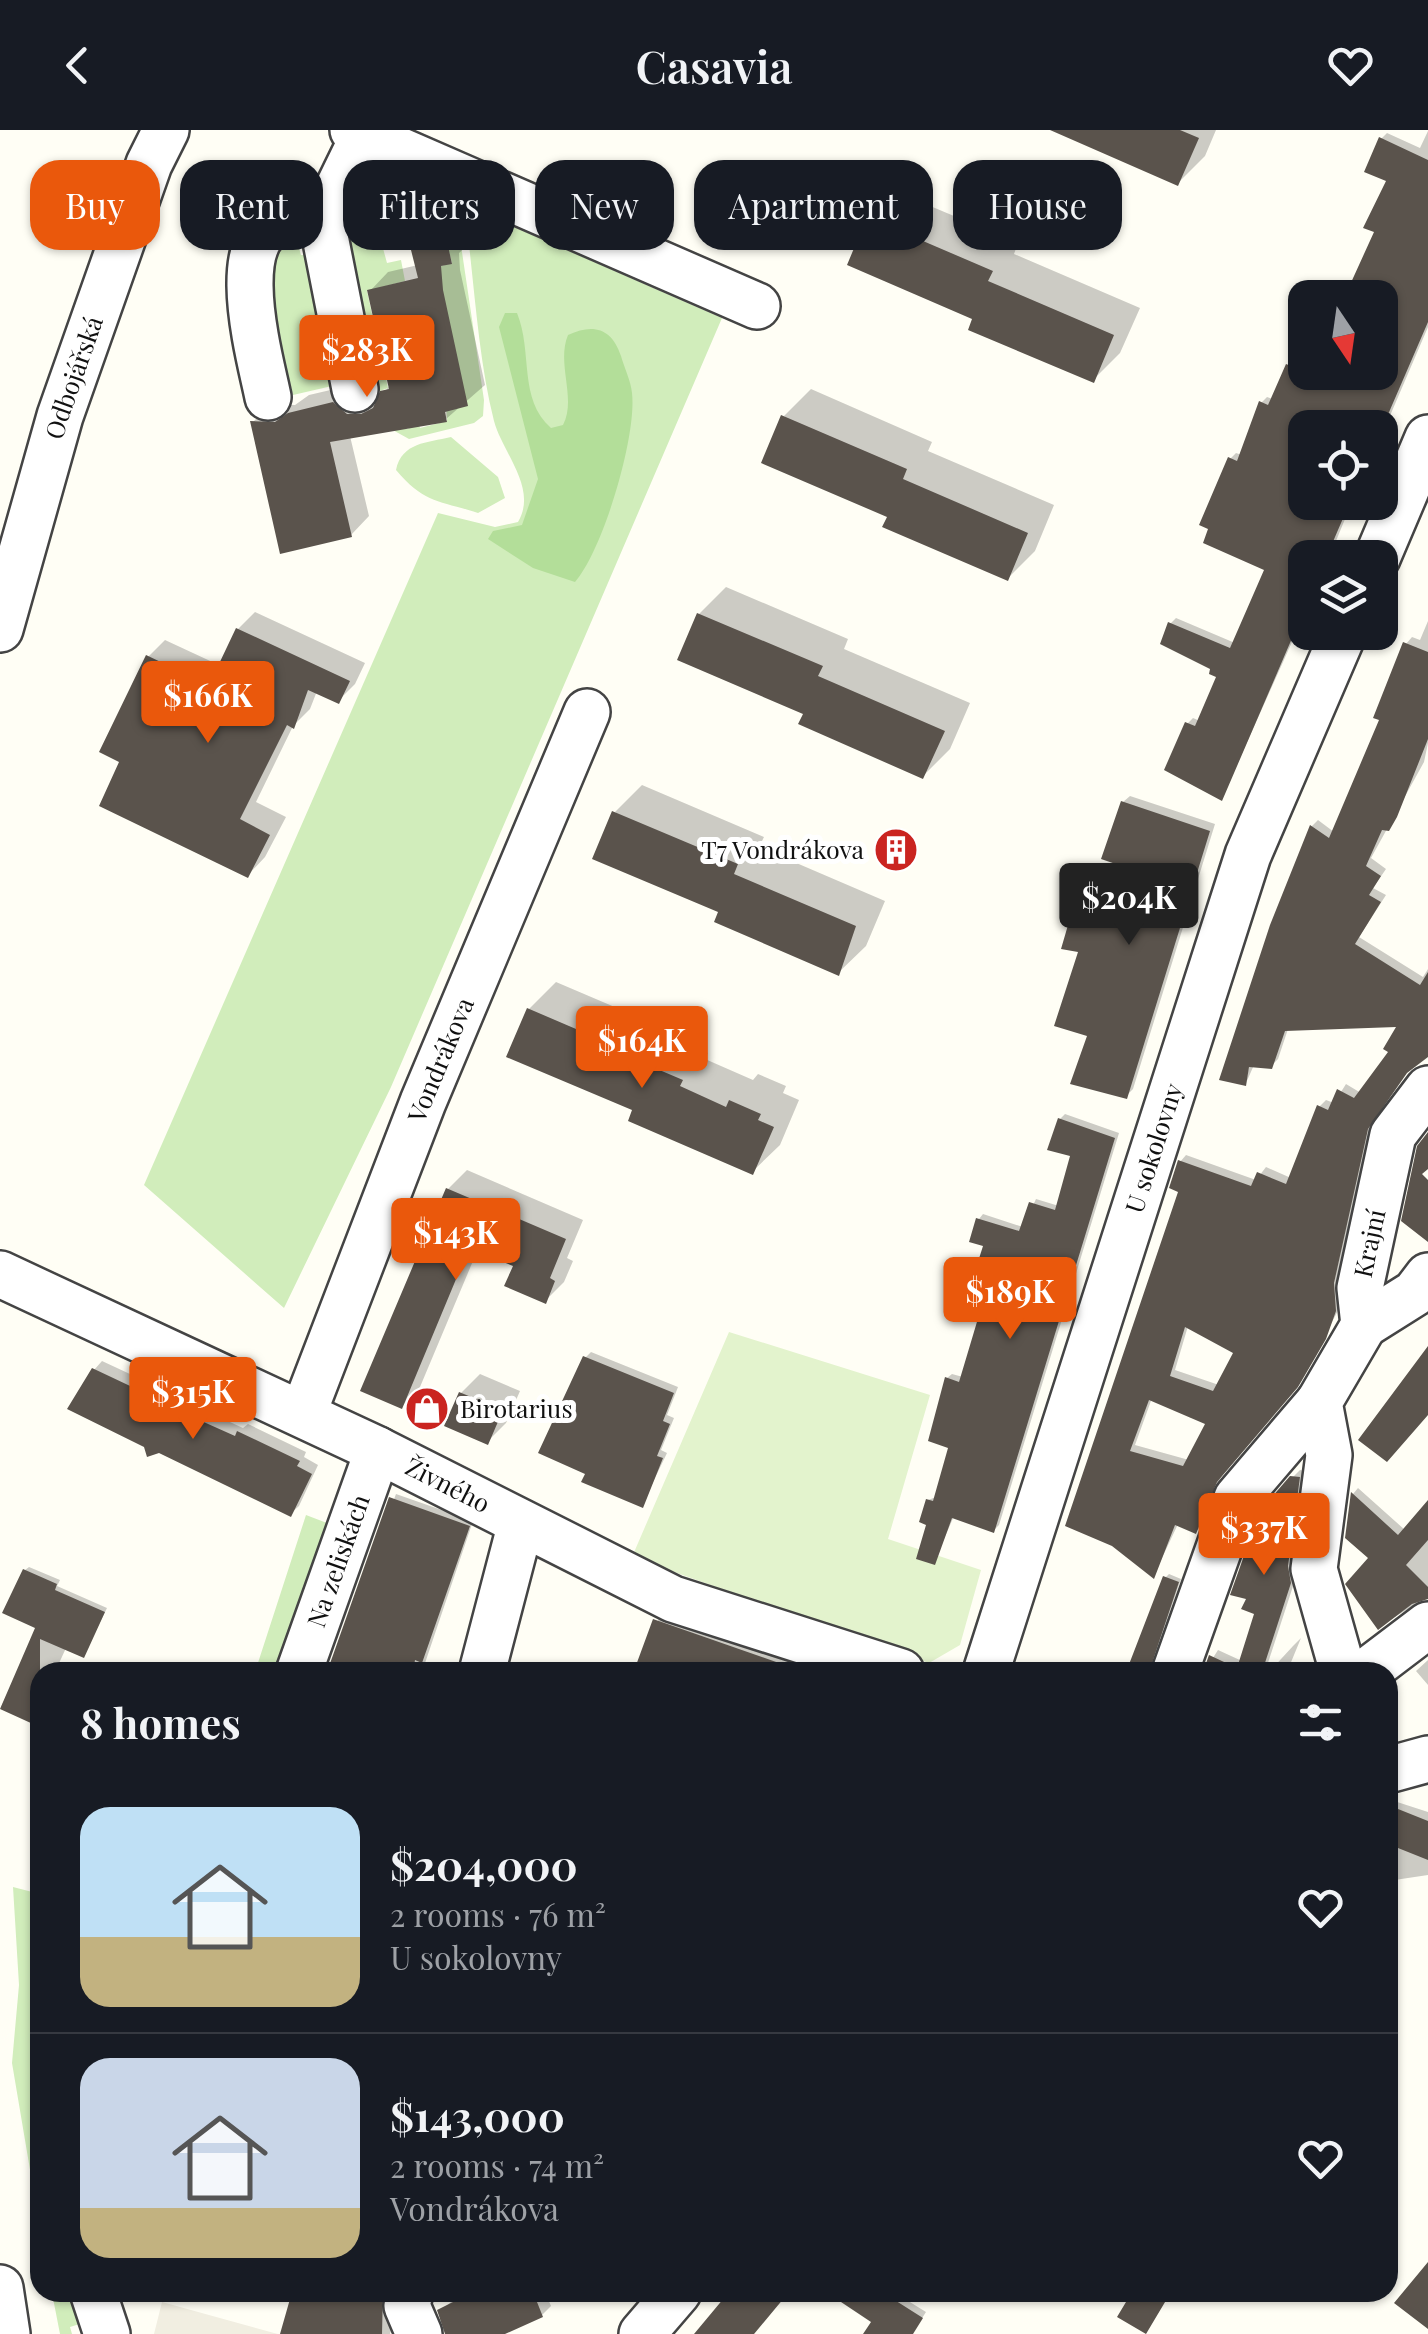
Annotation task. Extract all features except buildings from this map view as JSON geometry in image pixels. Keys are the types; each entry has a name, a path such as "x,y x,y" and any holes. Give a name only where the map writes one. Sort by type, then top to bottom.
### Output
{"street":[{"name":"Odbojářská","path":"0,629 60,416 149,164 166,130"},
{"path":"323,219 359,132 757,306"},
{"path":"323,226 355,389"},
{"path":"252,250 249,256 253,320 268,397"},
{"path":"1384,540 1428,438"},
{"name":"U sokolovny","path":"989,1662 1248,855 1336,650"},
{"name":"Vondrákova","path":"303,1414 423,1102 588,712"},
{"name":"Krajní","path":"1364,1325 1360,1288 1393,1135 1428,1089"},
{"name":"Živného","path":"0,1274 378,1450 674,1599 871,1662"},
{"path":"1179,1662 1237,1498 1319,1402 1364,1325 1424,1289"},
{"path":"1319,1402 1329,1455 1314,1569 1341,1662"},
{"name":"Na zeliskách","path":"303,1662 378,1450"},
{"path":"485,1662 521,1523"},
{"path":"1379,1662 1428,1624"},
{"path":"1398,1767 1428,1758"},
{"path":"0,2288 7,2334"},
{"path":"96,2302 107,2334"},
{"path":"408,2302 419,2334"},
{"path":"642,2334 669,2302"}],"green space":[{"path":"515,227 535,236 535,250 567,250 722,318 391,1087 284,1308 144,1185 438,513 495,527 518,522 523,509 522,484 494,421 469,250 515,250"},
{"path":"268,250 300,250 301,255 307,255 345,383 293,395 284,359 273,361"},
{"path":"347,250 383,250 387,263 401,260 405,281 367,291 388,388 374,393 346,267"},
{"path":"449,250 462,250 484,400 483,416 474,423 409,439 391,429 408,429 417,418 420,428 447,421 438,267 452,263"},
{"path":"505,313 517,313 534,403 551,428 563,425 567,415 564,358 568,335 586,329 607,334 617,347 630,384 629,436 616,492 596,545 575,582 533,568 488,539 493,531 522,525 538,479 499,327"},
{"path":"451,437 498,477 505,498 478,513 424,495 396,470 410,449"},
{"path":"729,1332 930,1395 888,1539 981,1570 960,1645 926,1662 632,1557"},
{"path":"306,1515 340,1528 293,1662 258,1662"},
{"path":"13,1887 30,1891 30,2170 12,2063 19,1985"},
{"path":"54,2302 83,2302 89,2321 70,2327 72,2334 60,2334"}],"shaded area":[{"path":"162,2302 274,2333 278,2334 154,2334"}],"place":[{"name":"T7 Vondrákova","path":"896,850"},
{"name":"Birotarius","path":"427,1409"}]}
